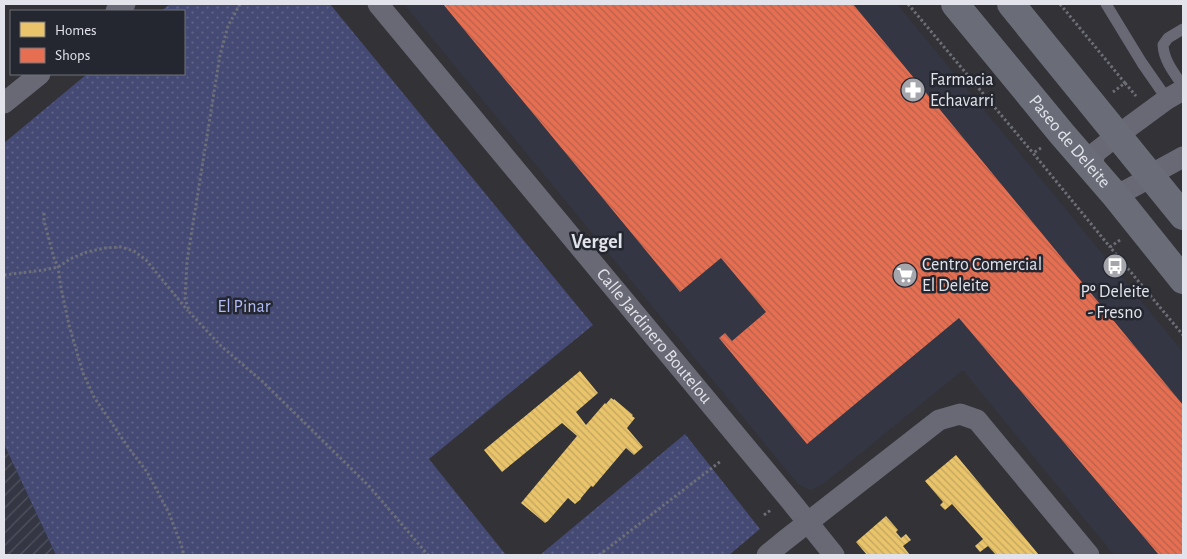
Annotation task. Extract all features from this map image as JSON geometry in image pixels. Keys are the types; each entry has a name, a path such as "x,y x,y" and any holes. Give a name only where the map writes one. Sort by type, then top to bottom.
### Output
{"main road":[{"name":"Paseo de Deleite","path":"955,4 1114,194 1183,280"},
{"path":"1011,4 1183,216"}],"street":[{"name":"Calle Jardinero Boutelou","path":"378,4 834,555"},
{"path":"4,103 39,75"},
{"path":"1090,166 1096,152 1178,92"},
{"path":"1114,194 1134,187 1150,175 1183,157"},
{"path":"767,555 938,420 960,414 977,420 1088,555"}],"lane":[{"path":"1106,4 1142,63 1178,92"},
{"path":"1178,92 1172,69 1163,52 1163,45 1168,38 1183,29"}],"path":[{"path":"190,313 185,299 187,261 205,146 220,55 228,26 240,4"},
{"path":"908,4 1183,335"},
{"path":"1060,4 1125,83 1095,107"},
{"path":"1033,153 1062,134"},
{"path":"44,213 44,221 58,267 69,325 83,373 94,396 147,472 169,513 183,550 183,555"},
{"path":"1110,247 1139,226"},
{"path":"4,275 58,267 70,259 87,252 105,248 121,246 134,251 146,260 190,313 221,346 263,382 369,486 428,555"},
{"path":"599,555 721,461"}],"shaded area":[{"name":"Centro Comercial El Deleite","path":"404,4 897,4 1183,352 1183,555 1114,555 963,370 823,484 811,490 798,484"},
{"path":"4,444 56,555 4,555"}],"green space":[{"name":"El Pinar","path":"170,4 330,4 593,325 429,459 506,555 56,555 4,444 4,143 86,75 185,75 185,10 162,10"},
{"path":"685,434 760,529 729,555 540,555"}],"building: Homes":[{"path":"580,371 598,393 576,412 586,425 605,403 611,398 614,399 635,418 627,428 643,447 634,455 626,448 581,499 575,504 568,498 545,523 521,503 577,436 562,423 502,472 484,450"},
{"path":"956,455 1039,555 996,555 988,546 980,552 975,546 983,539 952,504 945,510 940,505 943,502 925,481"},
{"path":"886,516 898,530 896,532 901,538 906,534 911,540 903,546 910,555 867,555 856,542"}],"building: Shops":[{"name":"Centro Comercial El Deleite","path":"443,4 853,4 1183,405 1183,555 1159,555 959,318 807,444 719,338 725,333 732,341 766,312 721,258 680,292"}],"place":[{"name":"Farmacia Echavarri","path":"913,90"},
{"name":"Pº Deleite - Fresno","path":"1115,266"},
{"name":"Centro Comercial El Deleite","path":"905,275"}],"district":[{"name":"Vergel","path":"597,242"}]}
